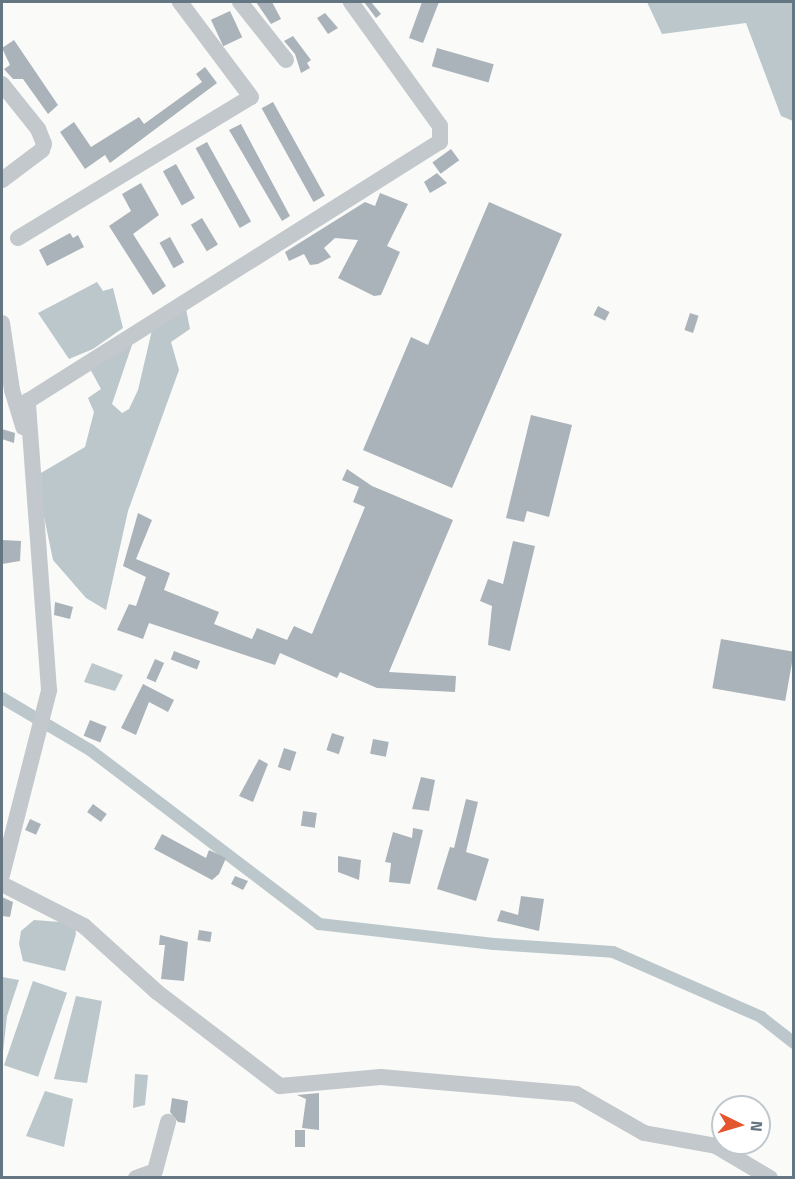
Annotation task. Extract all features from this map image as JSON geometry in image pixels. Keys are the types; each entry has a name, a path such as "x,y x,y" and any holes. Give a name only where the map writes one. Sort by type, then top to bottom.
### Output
{"street":[{"path":"18,238 251,97 180,2"},
{"path":"240,2 286,60"},
{"path":"2,875 49,690 27,410 30,397 223,276 239,272 281,240 440,142 440,126 351,2"},
{"path":"2,84 38,129 44,144 42,150 2,180"},
{"path":"2,323 15,405 31,445"},
{"path":"2,884 84,926 157,992 280,1086 381,1077 576,1094 644,1133 716,1146 770,1178"},
{"path":"136,1178 155,1171 168,1122"}],"shaded area":[{"path":"647,2 793,2 793,121 781,116 746,23 662,34"},
{"path":"97,282 103,291 113,288 123,328 93,349 69,359 38,313"},
{"path":"186,309 190,329 171,342 179,370 128,511 106,610 86,598 53,560 42,507 41,473 85,447 94,412 88,398 101,389 89,367 133,342 112,404 122,413 129,409 138,390 152,330"},
{"path":"92,663 123,675 115,691 84,682"},
{"path":"34,920 74,923 76,934 65,971 23,961 19,944 21,931"},
{"path":"2,977 19,980 7,1016 2,1061"},
{"path":"33,981 67,993 38,1077 4,1065"},
{"path":"76,996 102,1001 87,1083 54,1079"},
{"path":"135,1074 148,1075 145,1105 133,1108"},
{"path":"45,1091 73,1099 64,1147 26,1136"}],"building":[{"path":"256,2 272,2 281,19 271,24"},
{"path":"364,2 371,2 381,14 376,18"},
{"path":"422,2 439,2 423,43 409,38"},
{"path":"230,11 242,37 223,46 211,20"},
{"path":"325,13 338,28 328,34 317,18"},
{"path":"293,36 311,60 307,63 310,68 301,73 295,54 284,41"},
{"path":"14,40 58,105 48,114 23,79 13,79 4,69 10,65 2,48"},
{"path":"437,48 494,64 488,83 432,66"},
{"path":"205,67 217,83 110,163 105,155 85,169 60,132 74,122 91,147 139,117 144,124 202,82 196,74"},
{"path":"273,102 325,196 314,202 262,108"},
{"path":"241,124 290,216 282,221 229,130"},
{"path":"207,142 251,222 240,228 196,148"},
{"path":"451,149 459,160 441,174 432,163"},
{"path":"176,164 195,198 182,205 163,171"},
{"path":"437,173 447,183 430,193 424,182"},
{"path":"141,183 159,215 133,234 166,286 153,295 109,226 131,211 122,194"},
{"path":"380,193 408,204 387,246 400,252 381,295 374,296 338,278 358,240 335,238 324,248 331,257 318,264 310,265 304,254 289,261 285,252 365,202 375,206"},
{"path":"489,202 562,234 452,488 363,450 411,337 428,345"},
{"path":"202,218 218,245 207,251 191,225"},
{"path":"70,233 73,238 78,235 84,247 47,266 39,250"},
{"path":"170,237 184,262 174,268 160,243"},
{"path":"598,306 610,312 605,321 593,315"},
{"path":"690,313 699,316 693,333 684,330"},
{"path":"531,415 572,425 549,517 527,511 524,522 506,518"},
{"path":"2,429 15,433 14,443 2,439"},
{"path":"347,469 372,486 453,520 389,672 456,676 455,692 377,688 340,672 337,678 280,653 275,665 149,623 143,639 117,630 129,604 136,606 146,577 123,566 138,513 152,520 136,559 170,573 164,590 219,612 214,624 252,639 257,628 287,640 294,626 312,634 365,507 353,502 359,487 342,480"},
{"path":"2,540 21,541 20,561 2,564"},
{"path":"513,541 535,546 510,651 488,645 492,606 480,601 488,579 503,584"},
{"path":"55,602 73,607 70,619 54,615"},
{"path":"721,639 794,652 785,701 712,688"},
{"path":"174,651 200,661 197,669 171,659"},
{"path":"155,659 164,663 156,682 146,678"},
{"path":"143,684 174,700 168,712 149,702 136,735 121,728"},
{"path":"90,720 107,727 100,743 84,736"},
{"path":"332,733 344,737 339,754 326,750"},
{"path":"373,739 389,742 386,757 370,754"},
{"path":"284,748 296,752 290,771 278,767"},
{"path":"259,759 268,764 253,802 239,796"},
{"path":"421,777 435,780 429,811 412,809"},
{"path":"466,799 478,802 466,852 489,859 476,901 437,889 450,847 454,848"},
{"path":"93,804 107,814 101,822 87,812"},
{"path":"303,811 317,813 315,828 301,826"},
{"path":"30,819 41,824 36,835 25,830"},
{"path":"413,828 423,830 410,884 389,882 391,863 385,862 393,832 412,838"},
{"path":"162,834 206,858 209,850 226,858 219,874 212,880 154,849"},
{"path":"338,856 361,860 359,880 338,872"},
{"path":"235,876 248,881 243,890 231,884"},
{"path":"521,896 544,899 539,931 497,921 501,910 518,915"},
{"path":"2,897 13,902 10,917 2,916"},
{"path":"199,930 212,932 210,942 197,940"},
{"path":"160,935 188,942 184,981 161,979 165,945 159,945"},
{"path":"319,1093 319,1130 302,1128 306,1099 297,1095"},
{"path":"172,1098 188,1101 185,1123 178,1122 170,1112"},
{"path":"295,1130 305,1130 305,1147 295,1147"}],"waterway":[{"path":"2,698 90,750 319,924 494,944 613,952 761,1017 794,1043"}]}
